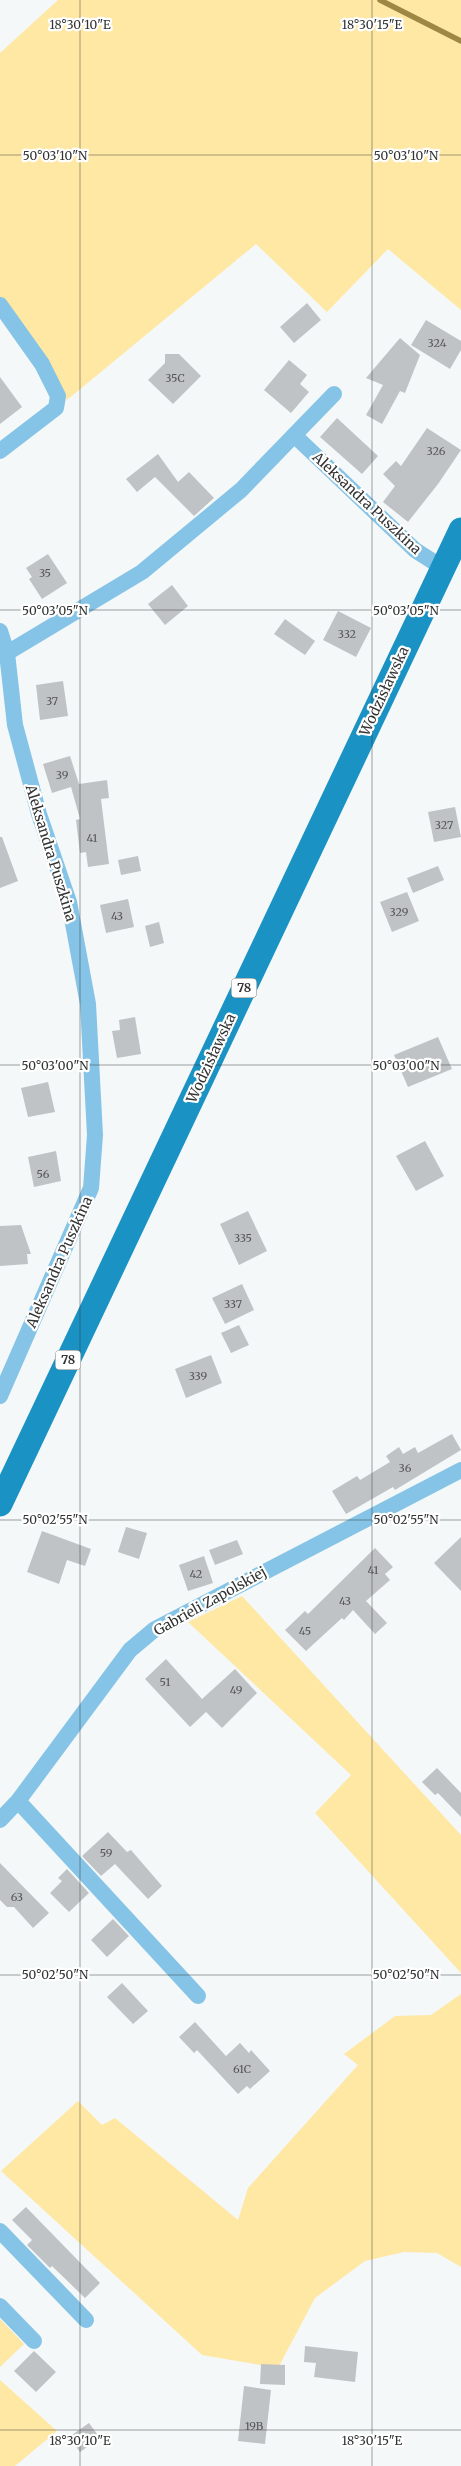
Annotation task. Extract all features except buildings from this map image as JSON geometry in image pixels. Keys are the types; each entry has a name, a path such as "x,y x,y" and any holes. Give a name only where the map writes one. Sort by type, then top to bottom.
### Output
{"main road":[{"name":"Wodzisławska","path":"0,1504 461,530"}],"street":[{"path":"0,305 42,364 58,396 56,408 0,451"},
{"path":"7,652 142,572 241,490 334,394"},
{"name":"Aleksandra Puszkina","path":"294,435 415,550 443,568"},
{"name":"Aleksandra Puszkina","path":"0,631 7,652 15,725 39,814 69,902 88,1004 95,1135 91,1188 0,1396"},
{"name":"Gabrieli Zapolskiej","path":"0,1820 18,1801 130,1650 155,1629 461,1470"},
{"path":"18,1801 198,1996"},
{"path":"0,2231 86,2320"},
{"path":"0,2306 34,2341"}],"shaded area":[{"path":"58,0 461,0 461,310 388,249 327,312 256,244 67,400 0,297 0,53"},
{"path":"242,1596 461,1835 461,1973 315,1813 351,1775 188,1622"},
{"path":"461,1994 461,2267 437,2253 404,2252 365,2261 315,2298 278,2368 202,2355 1,2171 78,2101 102,2125 115,2118 238,2220 248,2188 358,2065 344,2054 395,2016 431,2015"},
{"path":"0,2319 24,2344 0,2367"},
{"path":"0,2380 57,2431 15,2466 0,2466"}],"waterway":[{"path":"380,0 461,41"}]}
